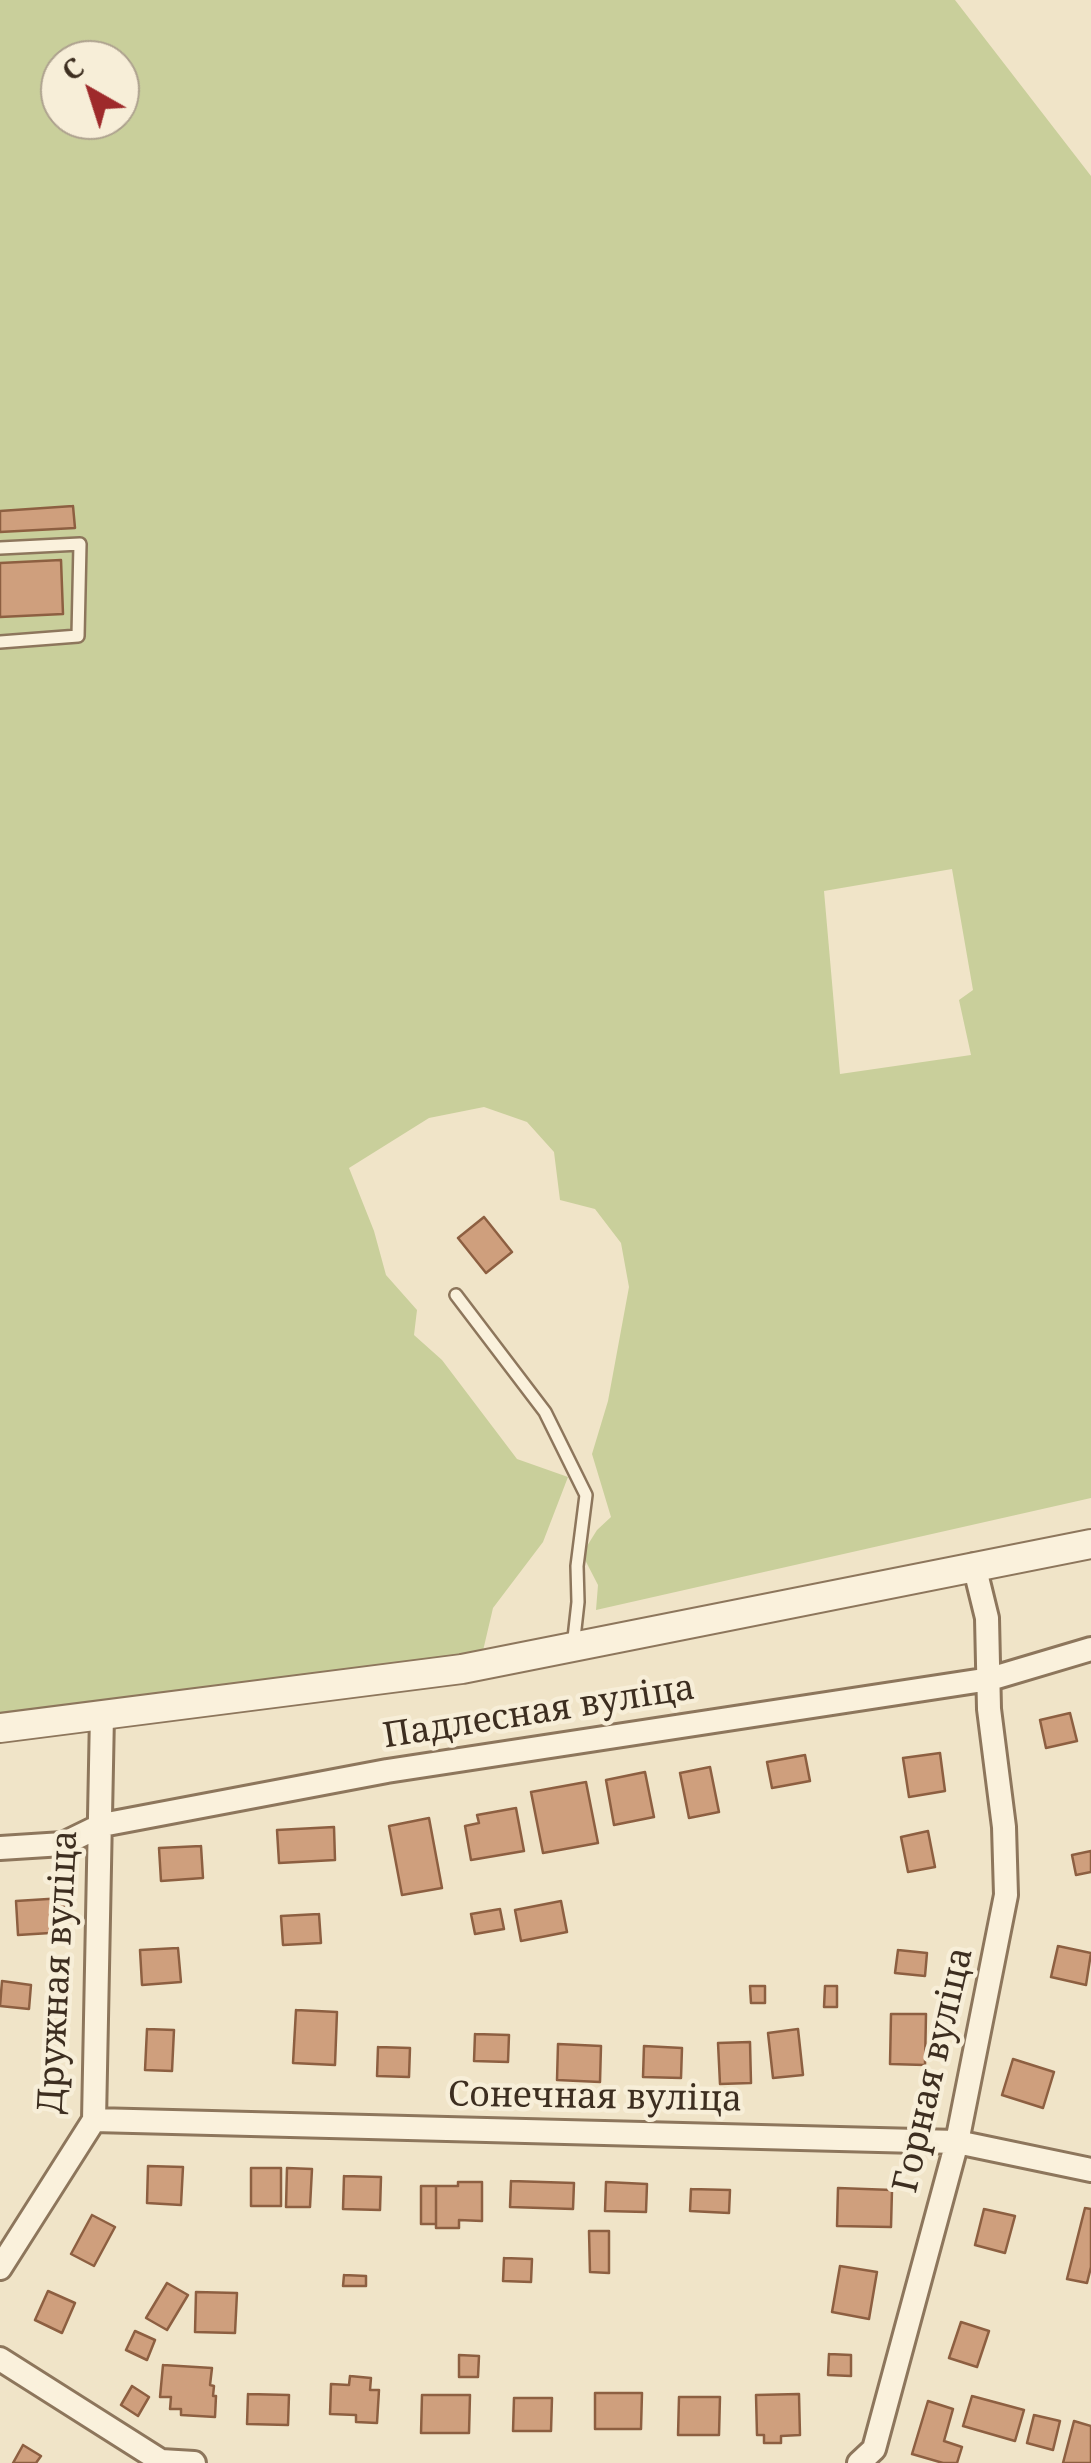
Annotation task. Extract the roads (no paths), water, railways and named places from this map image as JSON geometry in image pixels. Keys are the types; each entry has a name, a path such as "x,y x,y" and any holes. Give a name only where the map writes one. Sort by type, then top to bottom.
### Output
{"street":[{"path":"0,1728 462,1669 1091,1544"},
{"name":"Горная вуліца","path":"869,2458 957,2142 1006,1894 987,1618 974,1565"},
{"name":"Падлесная вуліца","path":"0,1848 62,1844 102,1825 388,1771 990,1680 1091,1650"},
{"name":"Дружная вуліца","path":"0,2268 94,2120 102,1715"},
{"name":"Сонечная вуліца","path":"94,2120 957,2142 1091,2170"},
{"path":"0,2360 161,2462 194,2463"}],"lane":[{"path":"0,548 80,544 78,636 0,642"},
{"path":"456,1295 545,1412 586,1495 573,1647"}]}
